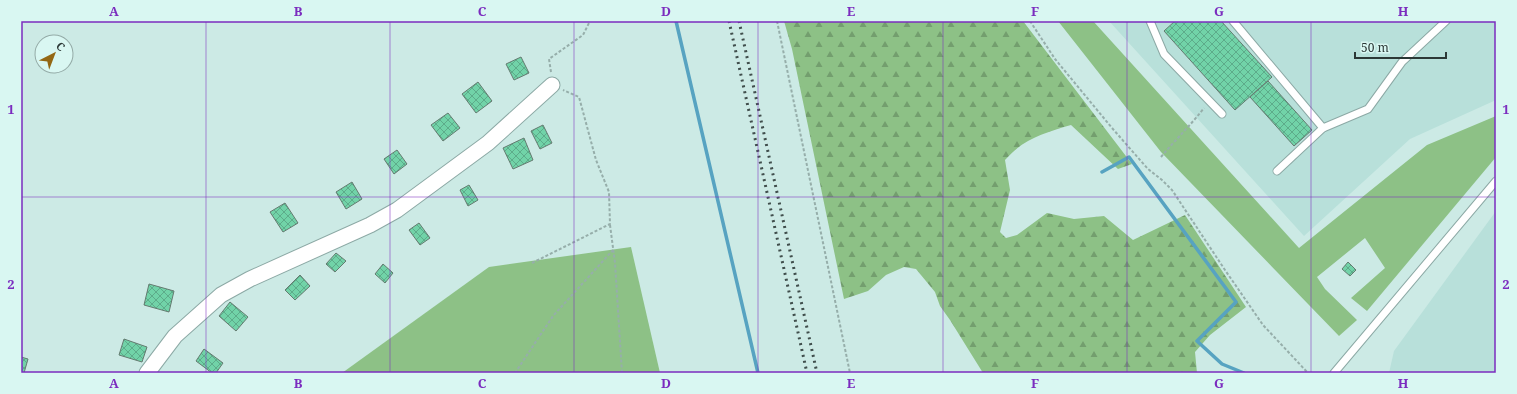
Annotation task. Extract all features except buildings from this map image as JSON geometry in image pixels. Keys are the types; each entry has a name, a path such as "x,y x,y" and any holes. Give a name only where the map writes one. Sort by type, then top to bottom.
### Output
{"street":[{"path":"148,373 174,336 221,295 250,279 363,228 397,210 488,143 552,85"}],"lane":[{"path":"1150,21 1164,54 1222,114"},
{"path":"1233,21 1324,128"},
{"path":"1277,171 1324,128 1368,109 1402,62 1446,21"},
{"path":"1334,373 1496,181"}],"path":[{"path":"590,21 583,35 549,59 552,85 578,97 596,160 609,192 610,224 622,373"},
{"path":"777,21 850,373"},
{"path":"1030,21 1056,59 1112,128 1148,169 1172,190 1263,325 1308,373"},
{"path":"1161,157 1193,122 1209,101"},
{"path":"532,263 610,224"},
{"path":"515,373 553,316 613,250"}],"shaded area":[{"path":"1109,21 1496,21 1496,100 1410,139 1304,236"},
{"path":"1496,211 1496,373 1389,373 1394,351"}],"green space":[{"path":"784,21 1023,21 1132,164 1118,169 1071,125 1052,131 1027,142 1005,160 1010,190 1000,232 1006,238 1017,235 1047,213 1074,219 1104,216 1133,240 1185,215 1246,307 1210,335 1195,352 1197,373 983,373 940,306 935,292 916,269 904,267 886,275 868,291 844,299 792,49"},
{"path":"1058,21 1093,21 1299,248 1427,145 1496,116 1496,157 1367,311 1351,298 1385,268 1365,238 1317,277 1325,289 1357,320 1339,336 1161,152"},
{"path":"631,247 660,373 342,373 489,267"}],"waterway":[{"path":"676,21 758,373"},
{"path":"1102,172 1129,157 1236,302 1197,341 1222,364 1244,373"}],"railway":[{"path":"729,21 807,373"},
{"path":"739,21 817,373"}]}
